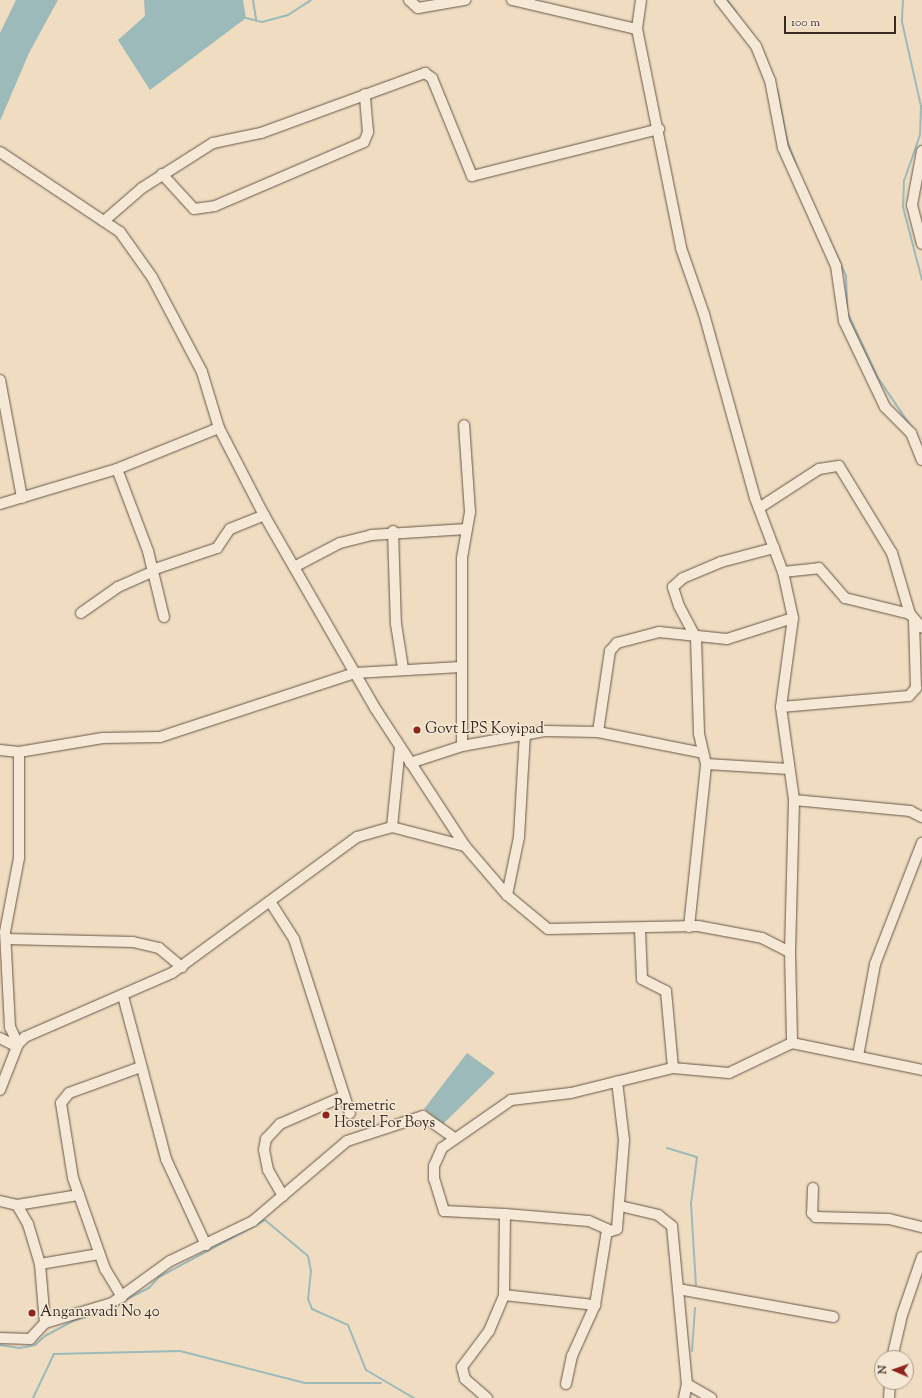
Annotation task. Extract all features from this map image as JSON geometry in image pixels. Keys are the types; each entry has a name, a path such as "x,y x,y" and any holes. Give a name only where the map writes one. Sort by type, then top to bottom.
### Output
{"street":[{"path":"409,0 418,8 465,0"},
{"path":"512,0 637,29"},
{"path":"641,0 637,29 659,129 681,248 704,314 727,404 759,508 783,572 793,618 781,707 794,800 790,952 792,1043"},
{"path":"720,0 756,46 770,80 783,148 836,266 844,322 885,407 911,433 922,460"},
{"path":"104,221 162,174 213,143 261,133 365,94 429,74 472,176 659,129"},
{"path":"162,174 194,209 215,206 296,169 359,145 368,132 365,94"},
{"path":"922,150 912,205 922,244"},
{"path":"4,155 120,232 152,277 202,372 219,428 264,515 355,673 410,763 465,846 507,895 548,929 640,929 689,927 762,938 790,952"},
{"path":"0,380 22,498"},
{"path":"462,746 462,558 470,512 464,425"},
{"path":"0,504 117,469 219,428"},
{"path":"759,508 819,469 839,466 892,553 915,621 916,688 909,696 781,707"},
{"path":"117,469 135,511 164,617"},
{"path":"81,613 107,593 152,571 217,548 230,529 264,515"},
{"path":"294,567 340,543 393,531 467,529"},
{"path":"393,531 396,624 403,668"},
{"path":"689,927 706,764 703,753 696,638 673,592 676,582 721,562 774,548"},
{"path":"783,572 819,568 845,598 915,621"},
{"path":"598,732 612,646 629,637 659,632 696,638 746,636 793,618"},
{"path":"0,750 19,752 103,738 160,737 355,673 403,668 461,667"},
{"path":"410,763 462,746 545,731 598,732 703,753"},
{"path":"507,895 519,837 525,734"},
{"path":"392,827 400,747"},
{"path":"18,1045 10,1027 6,939 7,916 19,858 19,752"},
{"path":"706,764 789,769"},
{"path":"794,800 910,812 922,817"},
{"path":"0,1090 18,1045 25,1037 123,996 182,967 357,837 392,827 465,846"},
{"path":"858,1056 875,964 922,843"},
{"path":"270,903 294,939 350,1113"},
{"path":"640,929 642,979 666,991 673,1068"},
{"path":"6,939 133,942 159,948 182,967"},
{"path":"123,996 166,1159 206,1245"},
{"path":"0,1038 18,1045"},
{"path":"617,1081 624,1121 620,1206 616,1229 608,1230 589,1221 505,1214 450,1213 441,1207 434,1166 442,1148 454,1138 511,1100 571,1093 617,1081 673,1068 729,1073 792,1043 922,1070"},
{"path":"122,1297 99,1254 73,1178 62,1099 69,1093 142,1067"},
{"path":"283,1196 268,1170 264,1150 266,1139 280,1124 344,1096"},
{"path":"0,1338 30,1339 44,1323 95,1310 122,1297 170,1261 206,1245 253,1221 347,1141 409,1118 428,1117 454,1138"},
{"path":"813,1188 812,1212 816,1217 889,1218 922,1227"},
{"path":"0,1201 17,1205 79,1195"},
{"path":"17,1205 28,1224 40,1264 44,1323"},
{"path":"620,1206 658,1215 672,1226 687,1384 684,1398"},
{"path":"487,1398 465,1379 462,1367 489,1331 504,1295 505,1214"},
{"path":"566,1384 572,1356 595,1305 608,1230"},
{"path":"40,1264 99,1254"},
{"path":"894,1350 902,1315 922,1257"},
{"path":"678,1289 833,1317"},
{"path":"504,1295 595,1305"},
{"path":"687,1384 711,1398"}],"water":[{"path":"16,0 58,0 29,53 0,121 0,33"},
{"path":"144,0 243,0 246,18 150,90 118,40 145,16"},
{"path":"467,1053 495,1073 443,1124 424,1109"}],"waterway":[{"path":"253,0 256,20"},
{"path":"246,18 262,22 288,15 311,0"},
{"path":"727,0 736,12"},
{"path":"903,0 902,22 921,106 920,135 904,181 903,207 922,280"},
{"path":"777,89 787,140 797,168"},
{"path":"829,239 846,276 847,307"},
{"path":"848,314 878,378 912,428"},
{"path":"667,1148 697,1157 691,1204 696,1285"},
{"path":"125,1300 149,1288 159,1277 265,1220 308,1256 311,1271 308,1299 312,1309 348,1325 366,1370 414,1398"},
{"path":"692,1351 695,1308"},
{"path":"0,1345 20,1348 35,1345 45,1336 73,1321 108,1309"},
{"path":"33,1398 54,1354 180,1351 305,1383 381,1383"}],"place":[{"name":"Govt LPS Koyipad","path":"417,730"},
{"name":"Premetric Hostel For Boys","path":"326,1115"},
{"name":"Anganavadi No 40","path":"32,1313"}]}
